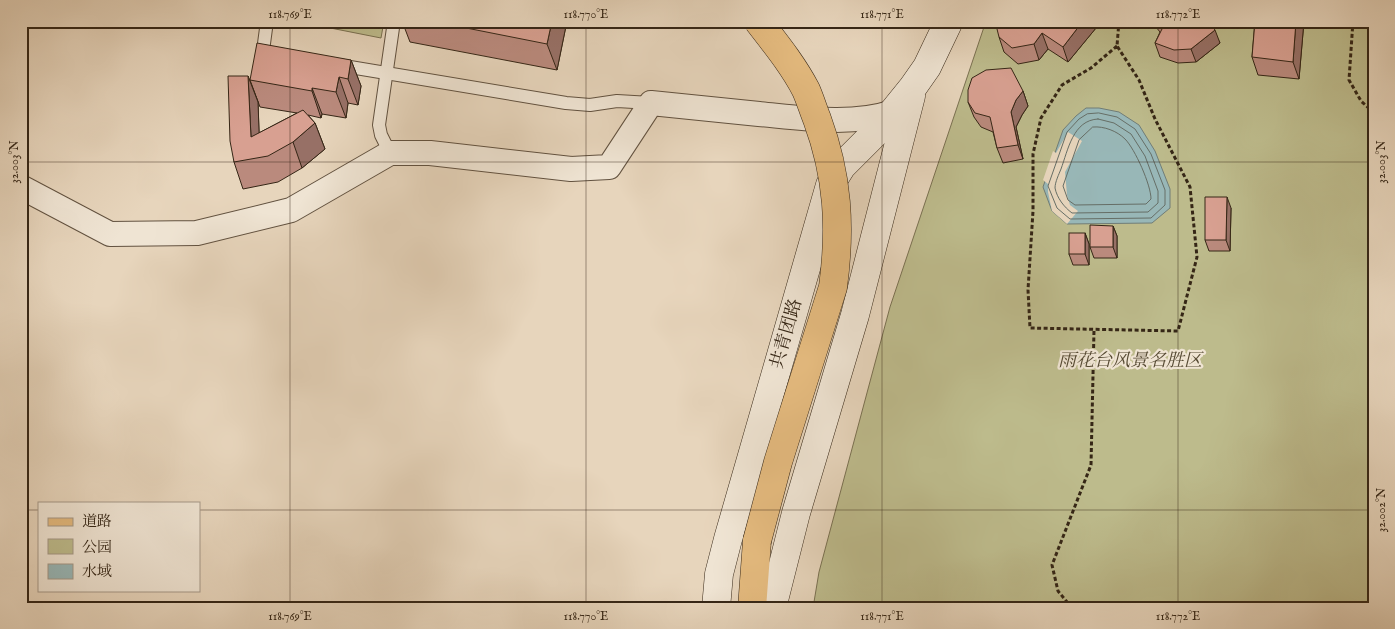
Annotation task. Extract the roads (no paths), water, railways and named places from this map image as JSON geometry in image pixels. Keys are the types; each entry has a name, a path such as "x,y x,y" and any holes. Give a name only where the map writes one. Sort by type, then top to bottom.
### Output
{"main road":[{"path":"752,608 757,541 778,462 833,287 837,258 838,227 836,195 826,143 806,91 784,54 758,21"}],"street":[{"name":"共青团路","path":"716,608 720,574 728,539 830,185 842,166 879,130 913,87 927,67 948,21"},
{"name":"共青团路","path":"772,608 796,513 855,315 913,87"},
{"path":"21,187 110,234 197,233 291,210 390,153 430,153 572,169 609,167 651,103 785,117 828,119 862,119 884,116 893,112"}],"lane":[{"path":"268,21 262,51 282,55"},
{"path":"390,153 381,135 379,125 394,21"},
{"path":"329,63 566,104 590,105 617,101 651,103"}],"water":[{"path":"1086,108 1099,108 1119,112 1139,125 1155,151 1170,189 1170,208 1152,223 1067,224 1052,211 1043,187 1063,130"}],"park label":[{"name":"雨花台风景名胜区","path":"1130,361"}]}
